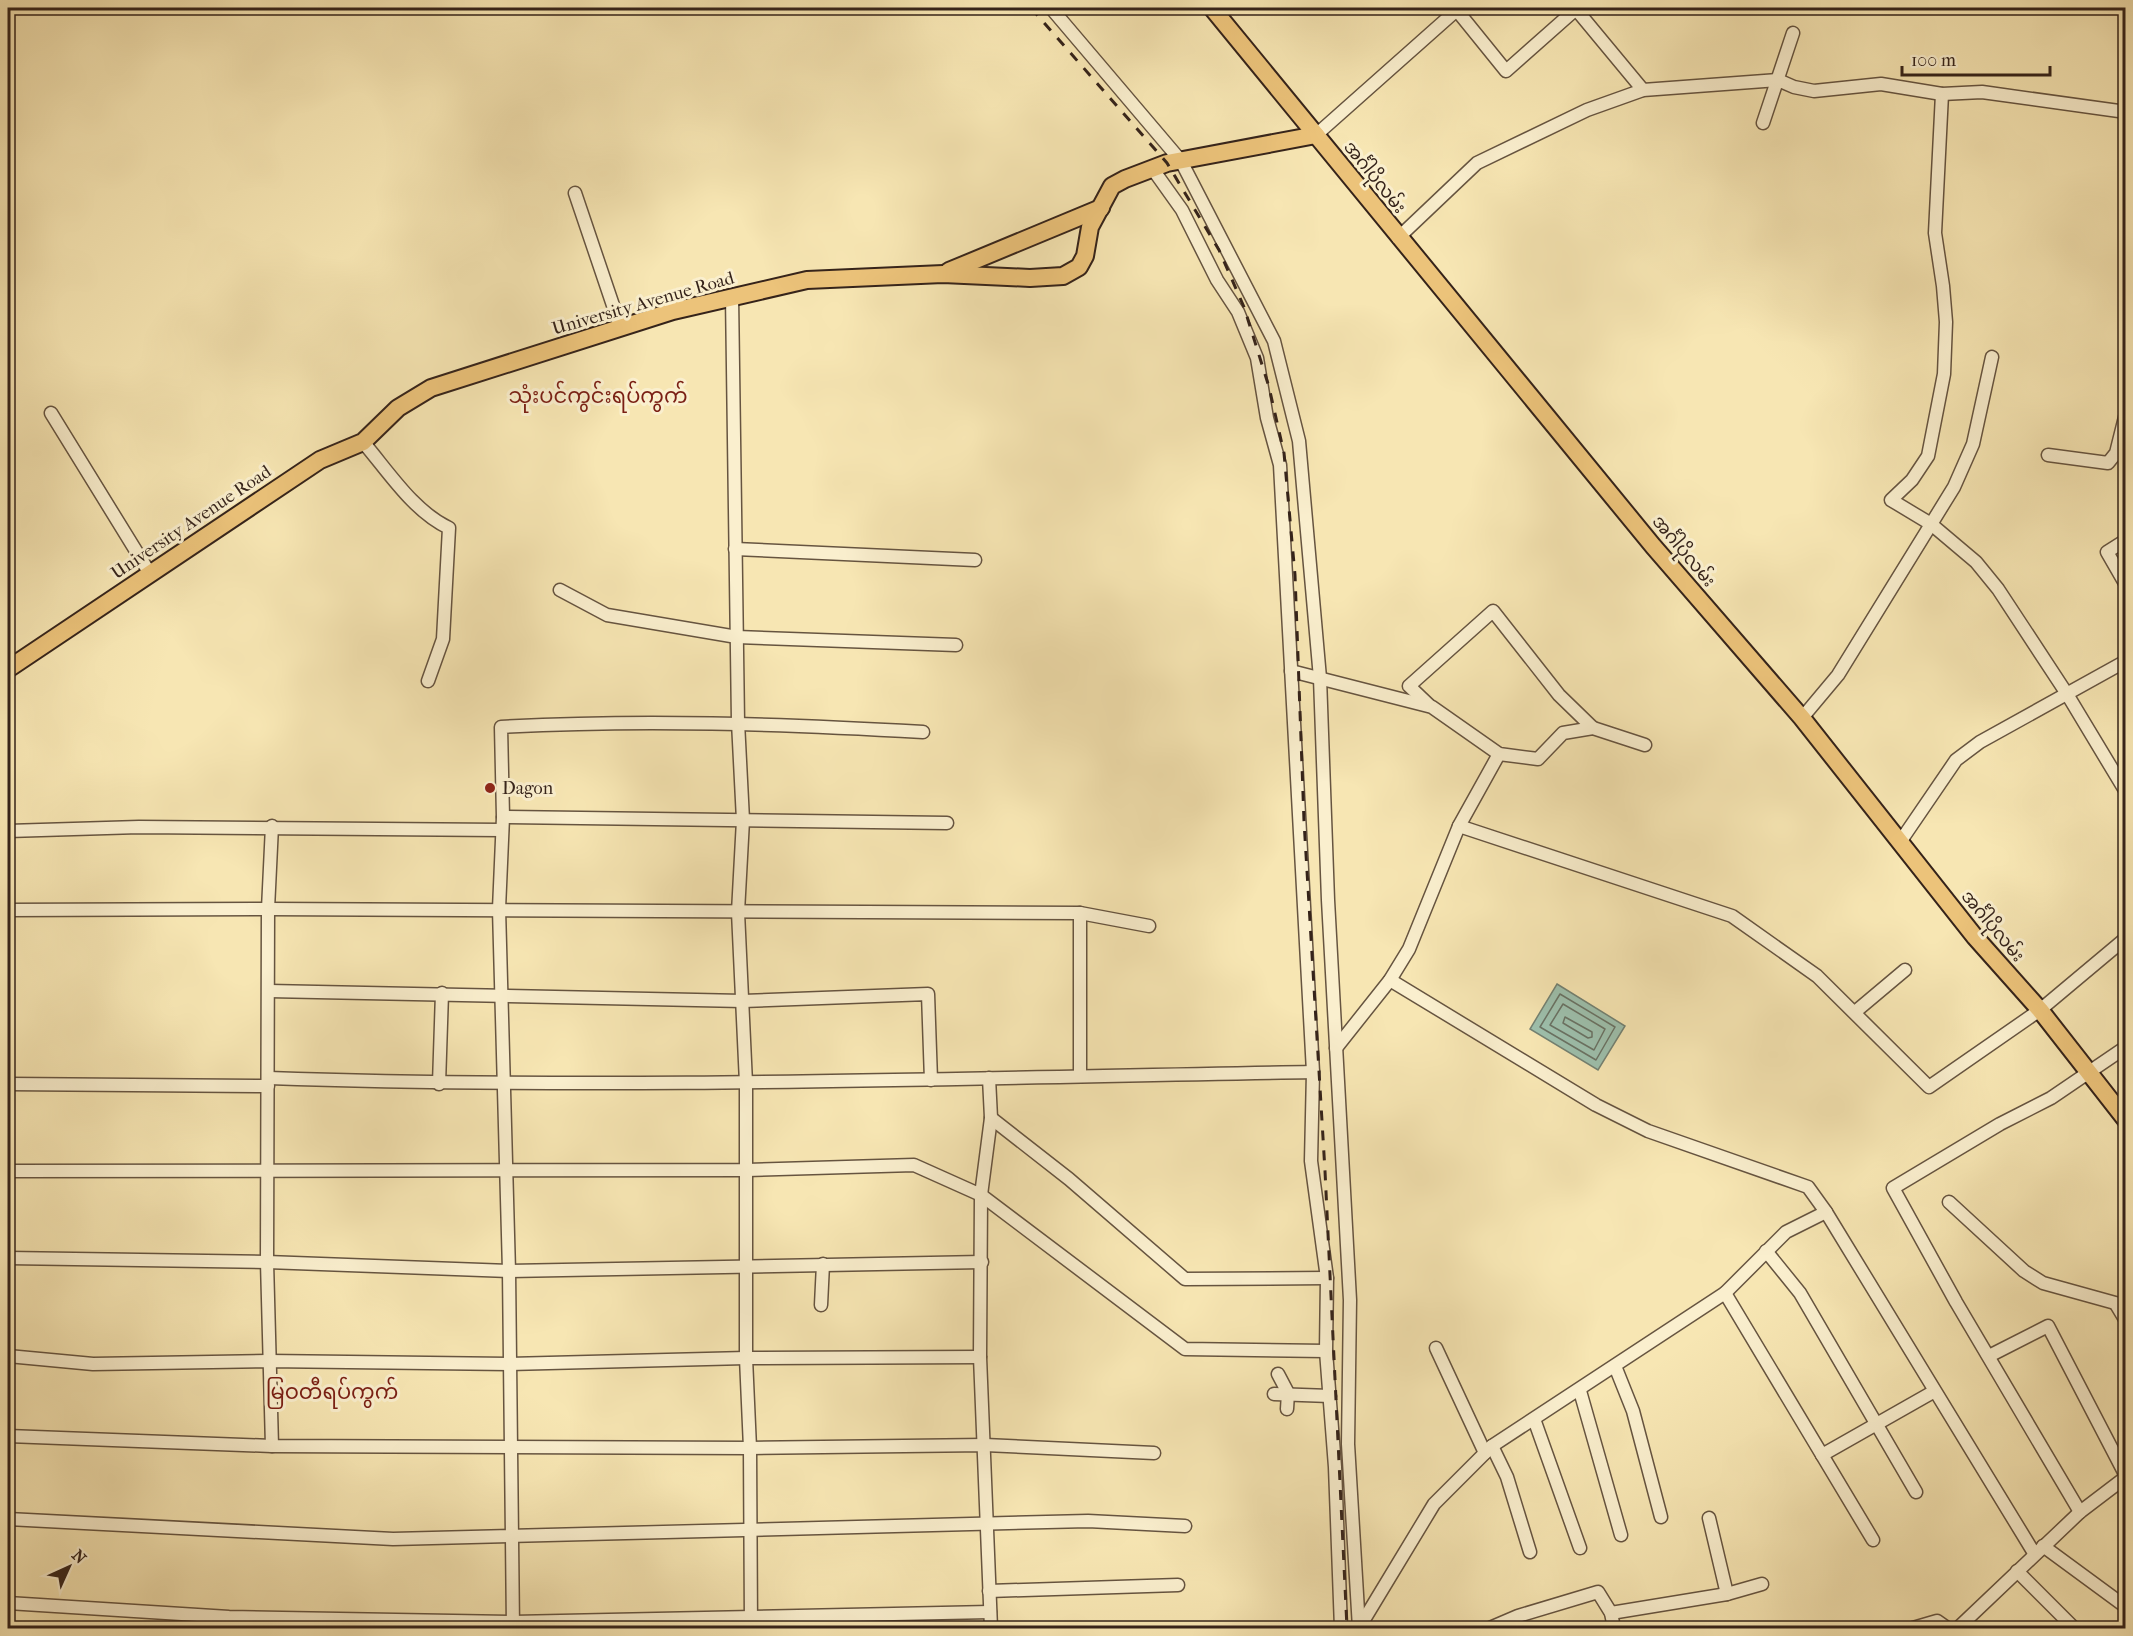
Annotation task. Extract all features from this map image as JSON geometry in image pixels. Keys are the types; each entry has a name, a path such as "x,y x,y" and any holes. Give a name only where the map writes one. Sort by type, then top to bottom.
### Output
{"main road":[{"name":"အင်္ဂါပိုလမ်း","path":"1212,8 1398,238 1653,546 1802,718 1976,937 2040,1010 2126,1120"},
{"name":"University Avenue Road","path":"8,669 149,572 320,460 363,442 398,408 431,388 620,326 732,296 833,278 943,274 1030,278 1071,273 1079,267 1085,256 1090,227 1113,186 1152,168 1316,135"},
{"path":"943,274 1101,208"}],"street":[{"path":"1051,8 1181,161 1274,341 1299,441 1320,678 1350,1300 1348,1444 1359,1628"},
{"path":"1316,135 1457,8 1506,71 1576,8 1643,90"},
{"path":"1763,123 1793,33"},
{"path":"1398,238 1477,163 1578,114 1643,90 1778,80 1794,87 1814,90 1881,84 1942,94 1982,92 2126,112"},
{"path":"1942,94 1935,233 1945,310 1944,374 1928,456 1912,480 1892,500 1932,524 1976,562 1998,590 2067,694 2126,792"},
{"path":"1152,168 1182,210 1217,280 1238,312 1257,358 1267,418 1280,465 1313,1072 1311,1161 1327,1278 1326,1351 1341,1629"},
{"path":"575,193 620,326"},
{"path":"732,296 738,722 743,820 738,912 746,1083 746,1358 752,1531 751,1622"},
{"path":"1802,718 1838,675 1954,487 1973,444 1992,357"},
{"path":"51,413 149,572"},
{"path":"2048,455 2108,463 2116,453 2126,413"},
{"path":"363,442 418,507 435,521 449,528 443,639 428,681"},
{"path":"2126,540 2107,552 2126,585"},
{"path":"735,549 975,560"},
{"path":"561,590 607,615 737,637 956,645"},
{"path":"1593,728 1563,733 1538,759 1499,753 1431,707 1409,686 1493,611 1560,695 1593,728 1645,746"},
{"path":"1900,842 1956,760 1980,742 2126,661"},
{"path":"1291,671 1431,707"},
{"path":"513,1625 513,1534 509,1448 509,1271 499,909 503,817 501,727 567,723 738,722 923,732"},
{"path":"1336,1047 1390,980 1409,949 1459,825 1499,753"},
{"path":"503,817 947,823"},
{"path":"1459,825 1732,916 1817,976 1929,1087 2040,1010 2126,938"},
{"path":"8,831 272,826 502,830"},
{"path":"272,826 268,909 267,1170 268,1361 272,1446"},
{"path":"8,910 499,909 1080,913 1149,926"},
{"path":"1080,913 1080,1076"},
{"path":"1855,1012 1905,970"},
{"path":"1390,980 1596,1105 1648,1131 1808,1187 1826,1212 1933,1392 2038,1550 2126,1606"},
{"path":"269,991 502,994 743,1001 928,994 932,1080"},
{"path":"439,1084 442,993"},
{"path":"2080,1512 1893,1188 2000,1124 2051,1098 2126,1047"},
{"path":"8,1084 746,1083 1313,1072"},
{"path":"989,1078 991,1118 981,1195 980,1357 989,1524 991,1629"},
{"path":"991,1118 1070,1179 1185,1279 1327,1278"},
{"path":"8,1171 747,1170 914,1165 981,1195 1185,1349 1326,1351"},
{"path":"1949,1202 2024,1271 2043,1283 2121,1306 2126,1321"},
{"path":"1359,1628 1434,1504 1489,1450 1725,1293 1786,1232 1826,1212"},
{"path":"1766,1251 1800,1293 1916,1492"},
{"path":"8,1258 267,1262 509,1271 982,1262"},
{"path":"821,1305 823,1264"},
{"path":"1725,1293 1873,1540"},
{"path":"1958,1629 2080,1512 2126,1477 2048,1326 1989,1356"},
{"path":"1436,1348 1489,1450 1507,1477 1530,1552"},
{"path":"8,1356 93,1364 268,1361 509,1364 746,1358 980,1357"},
{"path":"1615,1366 1633,1411 1661,1517"},
{"path":"1278,1374 1288,1393 1287,1409"},
{"path":"1580,1391 1621,1535"},
{"path":"1822,1455 1933,1392"},
{"path":"1274,1394 1330,1395"},
{"path":"1534,1419 1580,1548"},
{"path":"8,1436 272,1446 750,1448 985,1445 1154,1453"},
{"path":"1709,1518 1727,1594"},
{"path":"8,1519 393,1539 513,1534 752,1531 1088,1521 1185,1526"},
{"path":"2018,1571 2074,1629"},
{"path":"1611,1613 1727,1594 1762,1584"},
{"path":"989,1591 1178,1585"},
{"path":"1490,1629 1518,1616 1598,1592 1611,1613 1614,1629"},
{"path":"8,1603 229,1623 513,1625 751,1622 990,1612"},
{"path":"1912,1629 1937,1621 1947,1629"}],"water":[{"path":"1557,984 1625,1026 1598,1070 1530,1029"}],"railway":[{"path":"1031,8 1167,163 1219,250 1244,307 1269,387 1284,453 1295,575 1304,821 1325,1171 1347,1628"}],"place":[{"name":"Dagon","path":"490,788"}],"district":[{"name":"သုံးပင်ကွင်းရပ်ကွက်","path":"598,396"},
{"name":"မြဝတီရပ်ကွက်","path":"332,1392"}]}
